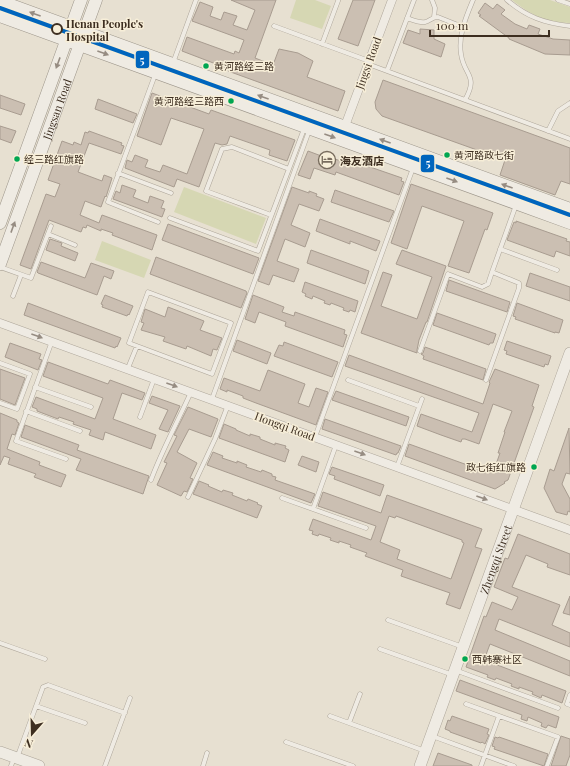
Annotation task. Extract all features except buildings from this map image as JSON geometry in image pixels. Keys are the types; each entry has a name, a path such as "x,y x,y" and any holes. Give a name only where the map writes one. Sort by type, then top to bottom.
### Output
{"main road":[{"name":"Jingsan Road","path":"0,223 81,0"},
{"name":"Jingsan Road","path":"0,265 96,0"},
{"path":"0,1 570,209"},
{"path":"0,16 570,223"}],"street":[{"name":"Jingsi Road","path":"345,126 392,0"},
{"name":"Hongqi Road","path":"0,322 570,530"},
{"name":"Zhengqi Street","path":"420,766 570,353"},
{"path":"0,752 14,760 38,766"}],"lane":[{"path":"173,64 196,0"},
{"path":"387,71 414,0"},
{"path":"432,0 435,8 434,17"},
{"path":"465,100 470,92 472,84 461,55 460,41 463,27 473,0"},
{"path":"507,0 537,20 570,26"},
{"path":"558,0 570,4"},
{"path":"322,44 338,1"},
{"path":"407,18 420,22 426,22 434,17 438,17 463,27"},
{"path":"274,26 387,71 570,139"},
{"path":"156,73 108,202 158,222"},
{"path":"548,131 558,111 570,103"},
{"path":"170,218 258,251 289,169 307,127"},
{"path":"212,399 307,127"},
{"path":"271,215 206,191 211,177 222,149 232,147 289,169"},
{"path":"315,437 414,166"},
{"path":"118,173 171,193"},
{"path":"420,351 448,274 482,287 488,284 517,204"},
{"path":"0,265 31,278 51,226"},
{"path":"48,234 75,245"},
{"path":"500,249 558,270"},
{"path":"486,380 519,284 514,280 492,272"},
{"path":"13,296 21,275"},
{"path":"148,292 231,323 212,374 137,346 129,343 148,292"},
{"path":"52,341 16,441 66,459"},
{"path":"128,368 137,346"},
{"path":"0,363 30,374 17,410 0,403"},
{"path":"140,417 154,378"},
{"path":"348,380 419,406"},
{"path":"35,387 91,407"},
{"path":"151,480 158,461 191,392"},
{"path":"397,467 422,399"},
{"path":"188,497 215,439 228,405"},
{"path":"26,411 80,431"},
{"path":"313,509 336,444"},
{"path":"282,498 366,528"},
{"path":"388,620 464,647"},
{"path":"0,644 45,659"},
{"path":"380,649 558,708"},
{"path":"14,760 43,687 48,684 125,713"},
{"path":"349,723 360,694"},
{"path":"570,695 567,704 570,705"},
{"path":"105,766 130,698"},
{"path":"466,704 558,737 547,766"},
{"path":"36,706 85,723"},
{"path":"330,716 426,751"},
{"path":"481,766 500,716"},
{"path":"431,736 514,766"},
{"path":"286,742 353,766"},
{"path":"203,766 207,753"}],"green space":[{"path":"296,0 315,0 331,6 322,29 290,18"},
{"path":"512,0 550,0 570,7 570,23 546,20 526,10"},
{"path":"184,187 266,218 256,244 174,212"},
{"path":"102,241 151,260 144,278 95,260"}],"transit line":[{"name":"5","path":"0,8 570,215"}],"place":[{"name":"Henan People's Hospital","path":"57,29"},
{"name":"黄河路经三路","path":"206,66"},
{"name":"黄河路经三路西","path":"231,101"},
{"name":"黄河路政七街","path":"447,155"},
{"name":"经三路红旗路","path":"17,159"},
{"name":"海友酒店","path":"327,160"},
{"name":"政七街红旗路","path":"534,467"},
{"name":"西韩寨社区","path":"465,659"}]}
